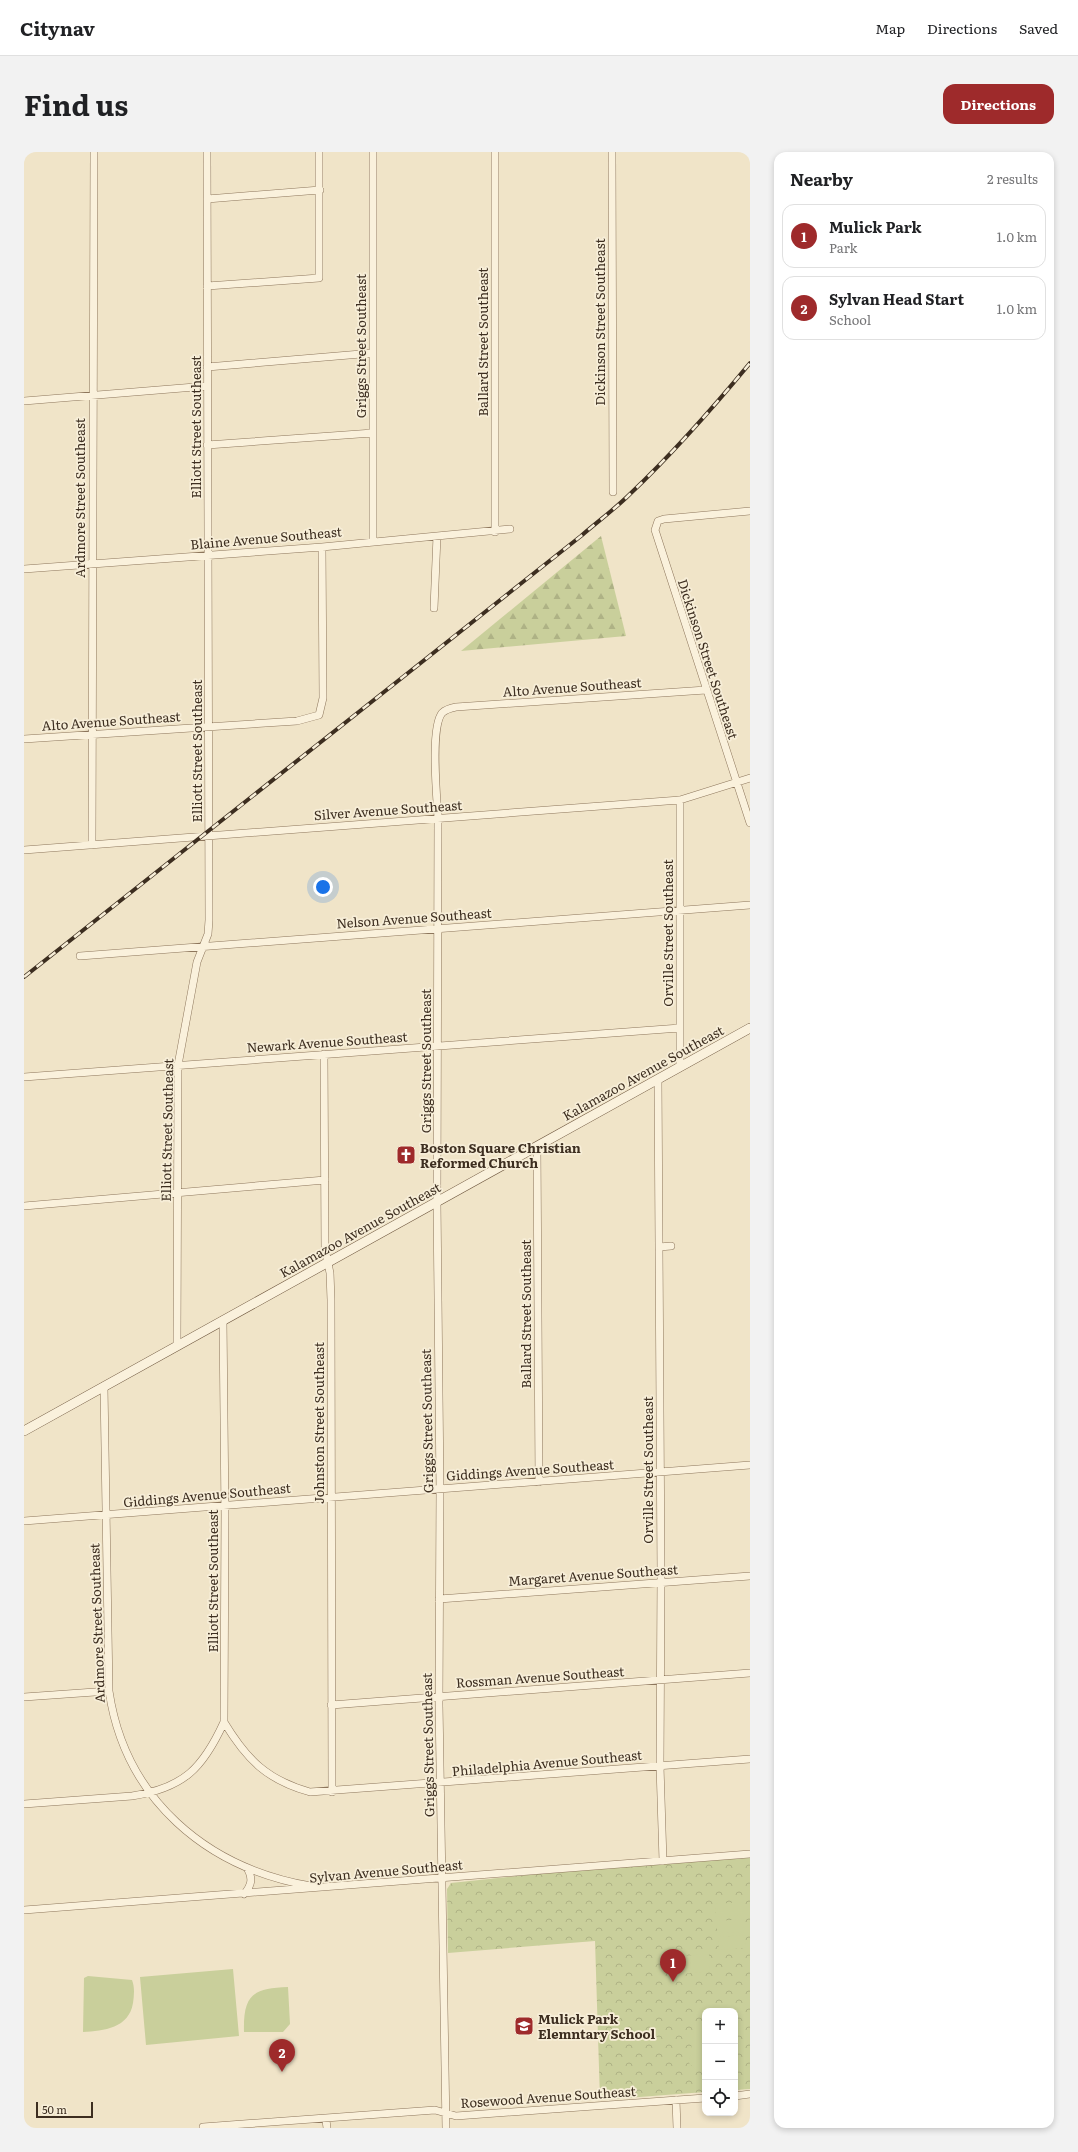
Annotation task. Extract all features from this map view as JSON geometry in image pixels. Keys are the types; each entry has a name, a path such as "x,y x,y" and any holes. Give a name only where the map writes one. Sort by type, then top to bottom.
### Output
{"main road":[{"name":"Kalamazoo Avenue Southeast","path":"24,1431 750,1028"}],"street":[{"name":"Ardmore Street Southeast","path":"92,845 92,395 94,152"},
{"name":"Elliott Street Southeast","path":"178,1345 178,1065 202,946 208,934 209,920 210,835 208,726 209,555 207,445 207,152"},
{"path":"207,286 319,278 319,152"},
{"name":"Griggs Street Southeast","path":"372,152 373,541"},
{"name":"Ballard Street Southeast","path":"494,152 495,532"},
{"name":"Dickinson Street Southeast","path":"612,152 613,492"},
{"path":"207,199 320,190"},
{"path":"207,367 372,353"},
{"path":"24,401 207,386"},
{"path":"207,445 373,433"},
{"name":"Dickinson Street Southeast","path":"750,511 664,519 656,524 656,533 750,823"},
{"name":"Blaine Avenue Southeast","path":"24,569 322,547 373,541 495,532 510,529"},
{"path":"434,608 437,536"},
{"name":"Alto Avenue Southeast","path":"24,739 92,736 208,726 297,721 319,715 323,698 322,547"},
{"name":"Alto Avenue Southeast","path":"441,714 447,709 456,706 706,690"},
{"name":"Griggs Street Southeast","path":"441,714 437,726 435,755 438,818 437,928 439,1045 437,1202 440,1488 439,1784 446,2128"},
{"name":"Silver Avenue Southeast","path":"24,850 680,800 750,778"},
{"name":"Orville Street Southeast","path":"680,800 680,1066"},
{"name":"Nelson Avenue Southeast","path":"80,956 750,905"},
{"name":"Newark Avenue Southeast","path":"24,1077 680,1028"},
{"name":"Johnston Street Southeast","path":"324,1054 325,1249 331,1300 332,1792"},
{"name":"Orville Street Southeast","path":"658,1079 661,1582 660,1766 663,1861"},
{"name":"Ballard Street Southeast","path":"537,1146 539,1482"},
{"path":"24,1206 325,1180"},
{"path":"659,1247 671,1246"},
{"name":"Elliott Street Southeast","path":"223,1320 225,1504 224,1722"},
{"name":"Ardmore Street Southeast","path":"104,1387 109,1691 116,1724 123,1743 149,1793 168,1814 197,1840 247,1868 272,1878 321,1888"},
{"name":"Giddings Avenue Southeast","path":"24,1521 225,1504 539,1482 750,1465"},
{"name":"Margaret Avenue Southeast","path":"439,1599 750,1576"},
{"name":"Rossman Avenue Southeast","path":"331,1705 750,1673"},
{"path":"24,1697 109,1691"},
{"path":"24,1804 149,1793 184,1779 198,1767 216,1740 224,1722"},
{"name":"Philadelphia Avenue Southeast","path":"224,1722 232,1736 260,1770 290,1787 310,1792 332,1792 439,1784 750,1759"},
{"name":"Sylvan Avenue Southeast","path":"24,1910 750,1854"},
{"path":"244,1894 250,1887 251,1880 251,1874 247,1868"},
{"path":"738,2096 750,2094"},
{"name":"Rosewood Avenue Southeast","path":"203,2127 326,2120 430,2111 456,2116 702,2098"},
{"path":"676,2100 677,2128"},
{"path":"326,2120 327,2128"}],"green space":[{"path":"601,536 626,636 461,651"},
{"path":"750,1858 750,2089 738,2090 738,2008 702,2008 702,2092 600,2100 595,1941 448,1953 447,1889 451,1883 652,1862"},
{"path":"743,1902 743,1915 716,1917 715,1904"},
{"path":"744,1919 744,1932 717,1933 717,1921"},
{"path":"745,1935 746,1948 719,1950 718,1937"},
{"path":"709,1954 710,1971 682,1974 681,1956"},
{"path":"233,1969 239,2036 146,2045 140,1977"},
{"path":"88,1976 132,1980 134,1994 131,2011 121,2023 99,2031 83,2032 84,1978"},
{"path":"288,1987 290,2024 283,2032 244,2032 246,2010 248,2002 252,1996 266,1989"},
{"path":"695,2022 702,2023 702,2070 696,2070 689,2063"}],"railway":[{"path":"24,977 581,536 624,500 677,447 750,363"}],"place":[{"name":"Boston Square Christian Reformed Church","path":"406,1155"},
{"name":"Mulick Park","path":"673,1982"},
{"name":"Mulick Park Elemntary School","path":"524,2026"},
{"name":"Sylvan Head Start","path":"282,2072"}]}
